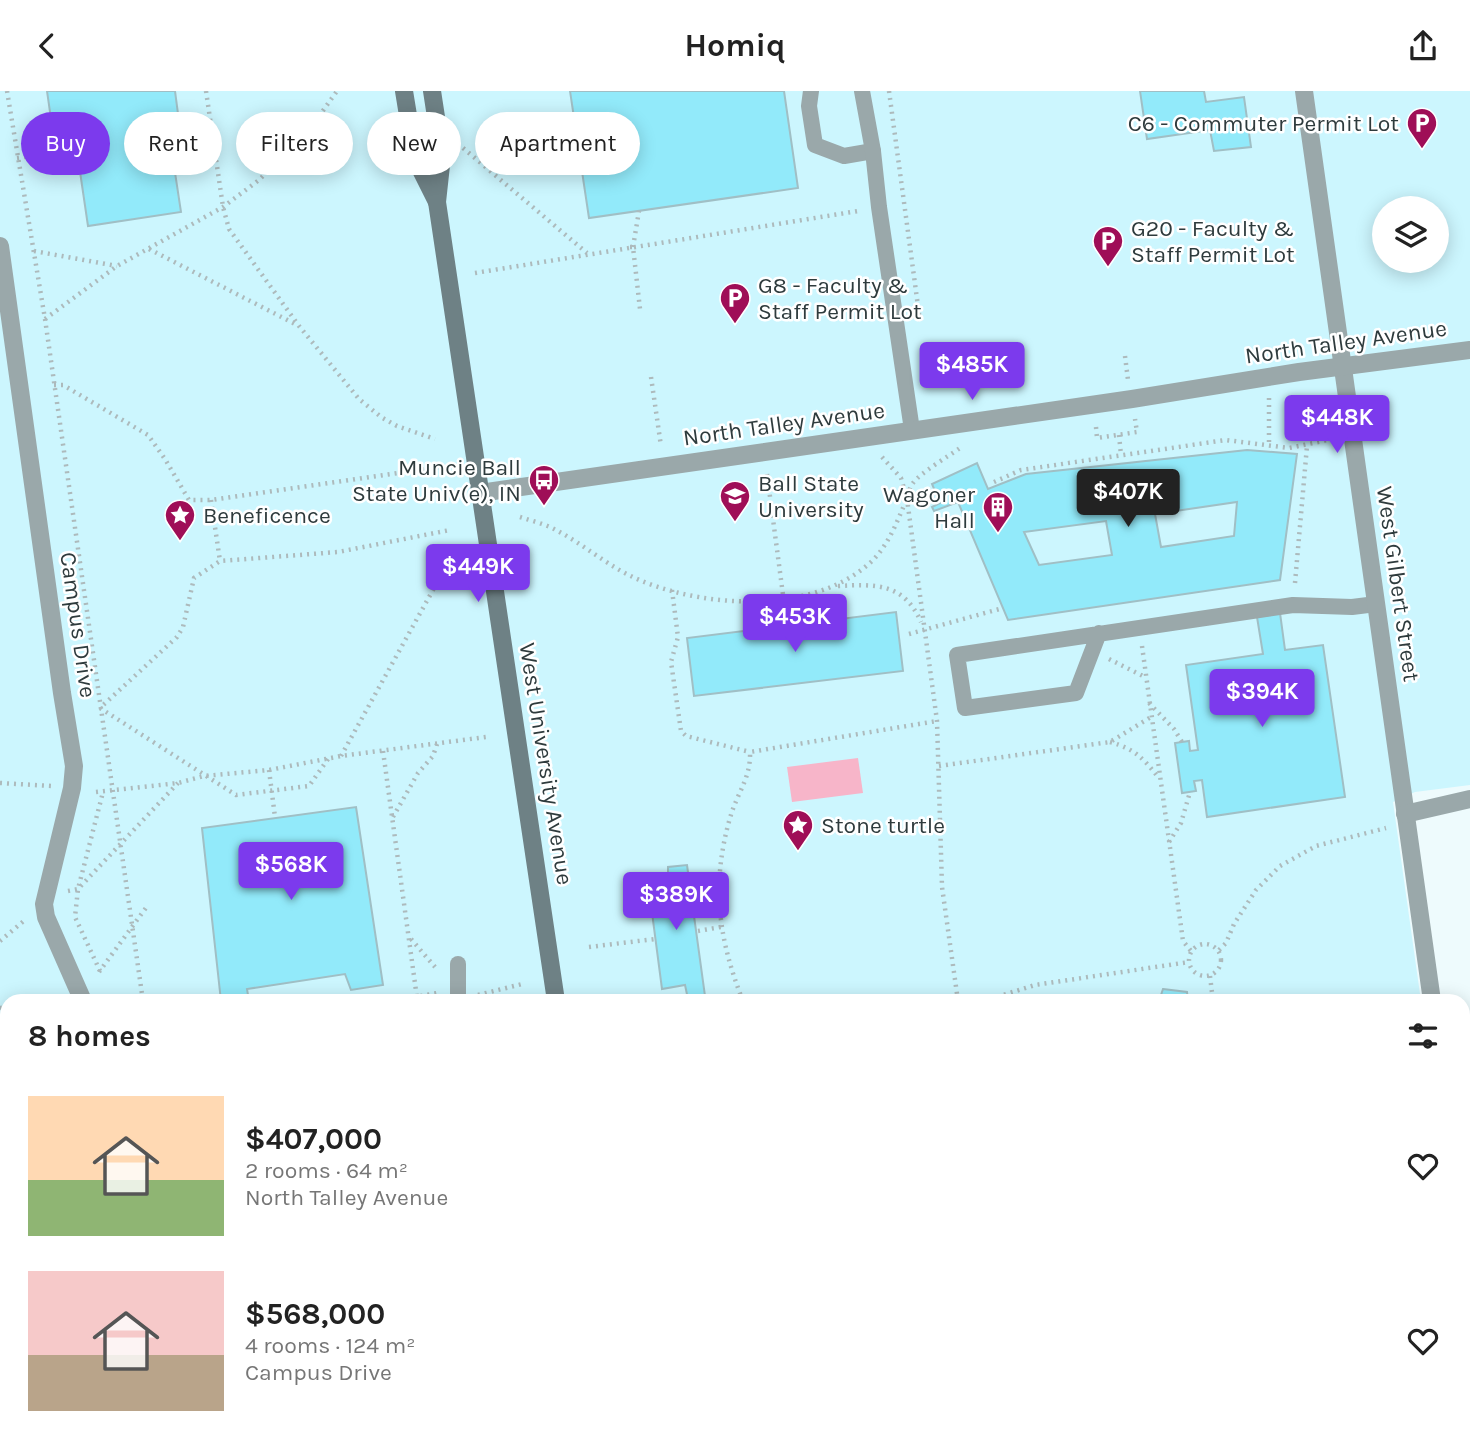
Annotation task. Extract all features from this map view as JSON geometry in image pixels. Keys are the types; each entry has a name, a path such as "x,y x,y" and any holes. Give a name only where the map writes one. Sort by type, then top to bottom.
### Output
{"street":[{"name":"West University Avenue","path":"404,91 415,158 437,202"},
{"name":"West University Avenue","path":"432,91 442,156 437,202 555,994"},
{"name":"West Gilbert Street","path":"1304,91 1337,342 1344,367 1431,994"},
{"name":"Campus Drive","path":"0,246 74,766 72,789 44,904 46,917 80,994"},
{"name":"North Talley Avenue","path":"480,493 1470,350"},
{"path":"1405,814 1470,799"}],"lane":[{"path":"811,91 809,106 814,145 844,156 873,151"},
{"path":"862,91 873,151 912,430"},
{"path":"1099,633 1076,693 965,708 957,655 1099,633 1293,605 1352,607 1376,604"},
{"path":"458,964 458,994"}],"path":[{"path":"6,91 45,319 142,994"},
{"path":"206,91 223,207 229,229 299,326 359,399 381,417 435,439"},
{"path":"45,319 117,266 223,207 259,180 312,127 337,91"},
{"path":"889,91 921,327"},
{"path":"461,148 587,253"},
{"path":"475,273 863,210"},
{"path":"639,211 633,247 640,309"},
{"path":"148,249 299,326"},
{"path":"34,251 117,266"},
{"path":"651,377 661,447"},
{"path":"54,385 63,385 148,435 189,500 211,500 440,467"},
{"path":"1269,398 1269,446"},
{"path":"834,586 857,574 876,557 892,534 913,483 965,444 965,422"},
{"path":"1097,438 1137,432"},
{"path":"879,435 882,457 901,478 906,499 937,721 942,887 957,994"},
{"path":"1119,435 1121,455"},
{"path":"994,482 1020,470 1227,440 1289,448 1328,440"},
{"path":"1293,605 1307,446"},
{"path":"764,451 787,625"},
{"path":"211,500 220,561"},
{"path":"520,517 555,529 607,563 643,582 686,596 723,601 784,598 834,586 882,586 901,593 915,607 924,630"},
{"path":"100,708 177,637 183,627 194,578 220,561 338,552 450,530"},
{"path":"341,756 449,561 454,558"},
{"path":"671,590 678,637 671,662 681,731 685,736 750,752 937,721"},
{"path":"909,634 1003,608"},
{"path":"1140,627 1183,941 1191,951"},
{"path":"1149,703 1174,729 1182,742"},
{"path":"100,708 236,795 309,786 328,759"},
{"path":"939,766 1110,742 1151,717"},
{"path":"96,792 178,783 204,776 269,770 341,756 486,737"},
{"path":"1110,742 1129,748 1144,759 1160,779"},
{"path":"392,819 438,744"},
{"path":"383,751 417,994"},
{"path":"740,994 726,954 718,890 722,848 732,812 751,768 750,752"},
{"path":"269,770 275,817"},
{"path":"0,783 53,786"},
{"path":"79,889 119,843 178,783"},
{"path":"103,792 79,889 76,921 100,971 148,905"},
{"path":"1168,843 1181,823 1190,792"},
{"path":"1219,950 1226,943 1234,924 1256,890 1280,866 1316,846 1383,830 1405,814"},
{"path":"698,931 721,927"},
{"path":"410,939 434,965 439,978"},
{"path":"589,947 655,939"},
{"path":"1205,943 1219,950 1221,955 1221,965 1210,976 1194,972 1189,963 1191,951 1205,943"},
{"path":"1006,994 1035,985 1189,963"},
{"path":"1210,976 1212,994"}],"shaded area":[{"name":"Ball State University","path":"0,91 1470,91 1470,785 1415,792 1393,802 1420,994 0,994"},
{"path":"858,758 863,793 792,802 787,767"}],"building":[{"path":"47,91 175,91 178,112 124,112 124,175 175,175 181,212 88,226 80,175 110,175 110,112 50,112"},
{"path":"570,91 784,91 798,188 589,218 583,175 640,175 640,112 573,112"},
{"path":"1140,91 1204,91 1206,102 1244,97 1251,147 1214,151 1210,130 1147,139"},
{"name":"Wagoner Hall","path":"1247,450 1297,454 1280,580 1008,620 958,502 934,511 932,507 940,503 932,484 977,463 988,489 1026,474","holes":["1237,502 1234,536 1161,547 1155,514","1106,521 1112,555 1039,565 1024,532"]},
{"path":"896,612 903,671 694,696 687,638"},
{"path":"1280,613 1285,650 1323,645 1345,797 1207,817 1202,780 1194,781 1196,791 1182,793 1175,743 1189,741 1190,751 1198,750 1186,665 1263,654 1257,617"},
{"path":"356,807 383,985 351,990 345,974 247,989 248,994 220,994 202,828"},
{"path":"687,865 705,994 687,994 685,985 662,989 648,882 668,878 668,867"},
{"path":"1163,989 1187,994 1161,994"}],"place":[{"name":"C6 - Commuter Permit Lot","path":"1422,150"},
{"name":"G20 - Faculty & Staff Permit Lot","path":"1108,268"},
{"name":"G8 - Faculty & Staff Permit Lot","path":"735,325"},
{"name":"Muncie Ball State Univ(e), IN","path":"544,507"},
{"name":"Ball State University","path":"735,523"},
{"name":"Wagoner Hall","path":"998,534"},
{"name":"Beneficence","path":"180,542"},
{"name":"Stone turtle","path":"798,852"}]}
